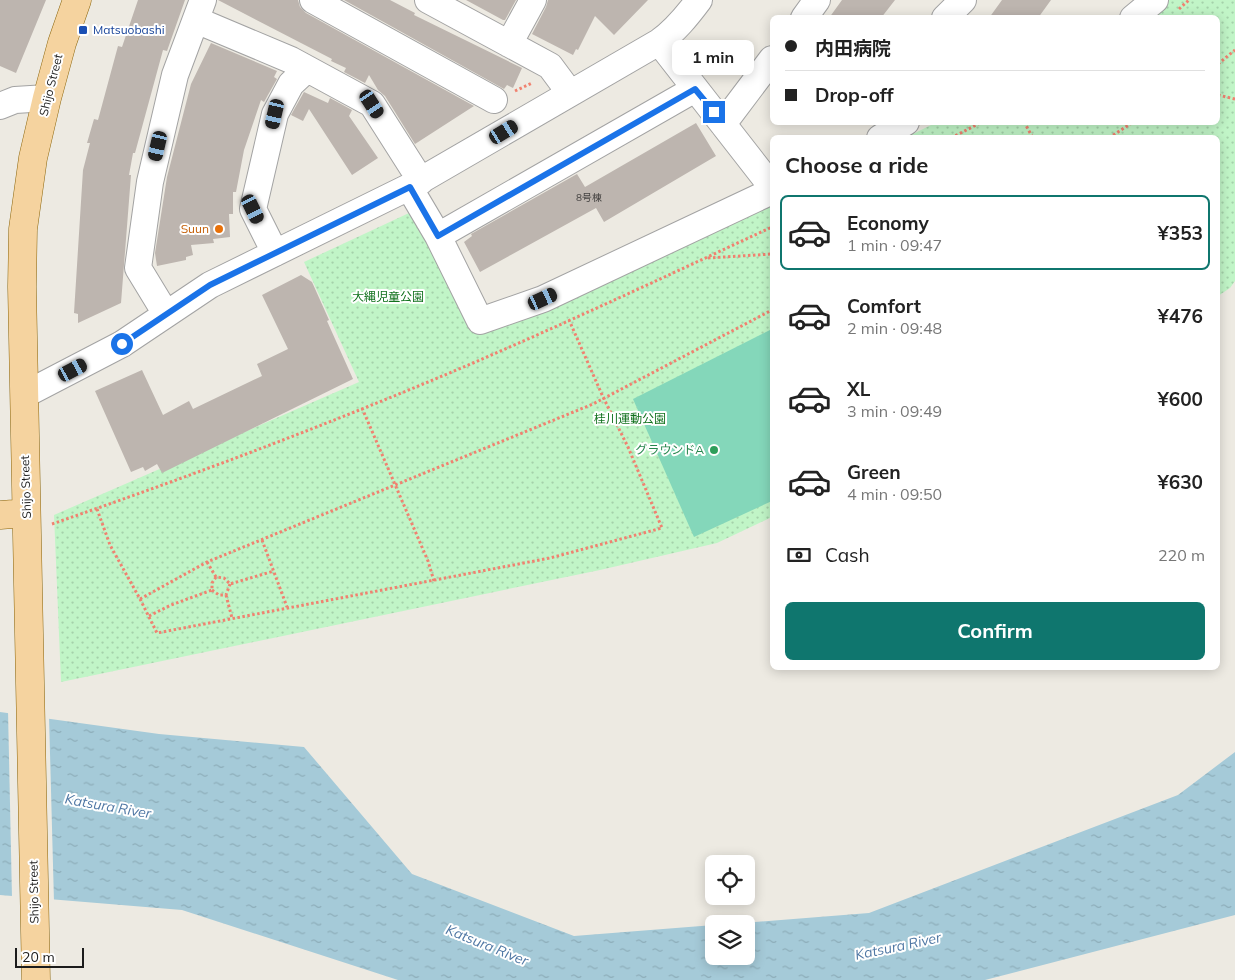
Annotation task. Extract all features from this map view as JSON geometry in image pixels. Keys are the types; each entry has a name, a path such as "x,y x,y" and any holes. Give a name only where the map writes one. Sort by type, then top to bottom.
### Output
{"main road":[{"name":"Shijo Street","path":"36,980 20,528 24,395 23,229 34,158 47,98 62,43 77,0"}],"street":[{"path":"313,0 494,100"},
{"path":"428,0 550,66 570,93"},
{"path":"509,44 533,0"},
{"path":"24,395 122,344 210,285 415,184 670,35 699,0"},
{"path":"806,15 818,0"},
{"path":"947,15 963,0"},
{"path":"1136,15 1154,0"},
{"path":"166,314 138,268 152,172 175,75 200,10 372,104 415,184 438,236 480,321 543,299 770,192"},
{"path":"658,42 770,184"},
{"path":"723,124 770,62"},
{"path":"275,253 253,209 275,114 291,84 307,69"},
{"path":"438,236 695,89"},
{"path":"0,106 15,100 47,98"},
{"path":"885,135 901,125"}],"path":[{"path":"1220,62 1235,50"},
{"path":"1220,95 1235,99"},
{"path":"957,135 976,125"},
{"path":"1114,135 1130,125"},
{"path":"20,528 97,509 322,425 473,363 770,228"},
{"path":"705,258 770,254"},
{"path":"140,599 162,589 207,562 593,404 603,397 770,311"},
{"path":"97,509 110,545 157,633 550,558 662,528 628,447 603,397 569,320"},
{"path":"362,408 428,561 434,580"},
{"path":"262,540 287,607"},
{"path":"207,562 216,577"},
{"path":"230,584 274,571"},
{"path":"216,577 224,578 230,584"},
{"path":"212,590 212,583 216,577"},
{"path":"230,584 226,595 232,618"},
{"path":"149,616 171,605 212,590"},
{"path":"212,590 218,595 226,595"}],"green space":[{"path":"1163,0 1235,0 1235,281 1230,288 1220,295 1220,135 911,135 931,125 1220,125 1220,15 1144,15"},
{"name":"桂川運動公園","path":"770,204 770,518 717,543 600,570 61,682 54,515 359,382 304,262 409,213 420,219 474,333 729,224"},
{"name":"グラウンドA","path":"770,330 770,502 694,537 633,399"}],"water":[{"name":"Katsura River","path":"0,712 159,734 304,747 412,874 574,936 705,926 705,965 755,965 755,922 869,913 1178,795 1235,752 1235,915 985,980 398,980 182,910 0,895"}],"pier":[{"path":"8,710 49,716 54,902 12,898"}],"building":[{"path":"0,0 46,0 16,73 0,66"},
{"path":"138,0 185,0 167,51 163,50 135,153 133,153 129,175 131,175 121,303 78,323 78,314 74,313 83,170 90,143 87,143 94,119 98,120 118,46 122,47"},
{"path":"218,0 298,0 300,7 306,13 474,106 415,144 385,96 378,90 369,75 365,83 344,72 346,68 331,61 332,59"},
{"path":"344,0 390,0 415,13 414,15 522,68 513,88 507,85 504,89"},
{"path":"466,0 516,0 505,20 503,20"},
{"path":"548,0 648,0 614,35 595,16 578,50 576,49 573,55 532,34"},
{"path":"842,0 895,0 883,15 831,15"},
{"path":"1002,0 1051,0 1040,15 991,15"},
{"path":"211,43 277,71 274,77 277,79 264,102 261,100 244,150 236,192 233,192 233,214 229,214 230,237 213,239 214,243 191,245 193,255 186,257 186,260 157,266 155,253 167,177 191,84"},
{"path":"304,92 328,103 330,98 352,110 349,116 378,158 352,175 309,109 303,121 291,115"},
{"path":"696,123 716,156 604,222 596,208 480,272 464,242 472,236 471,234 577,174 585,187"},
{"path":"301,275 312,282 353,379 162,473 157,464 145,471 143,467 131,472 95,391 142,370 163,415 189,401 193,409 262,376 257,364 288,349 262,295"}],"place":[{"name":"Matsuobashi","path":"83,30"},
{"name":"Suun","path":"219,229"},
{"name":"グラウンドA","path":"714,450"}],"route":[{"path":"122,344 210,285 410,187 438,236 695,89 714,112"}],"park label":[{"name":"大縄児童公園","path":"388,297"}]}
